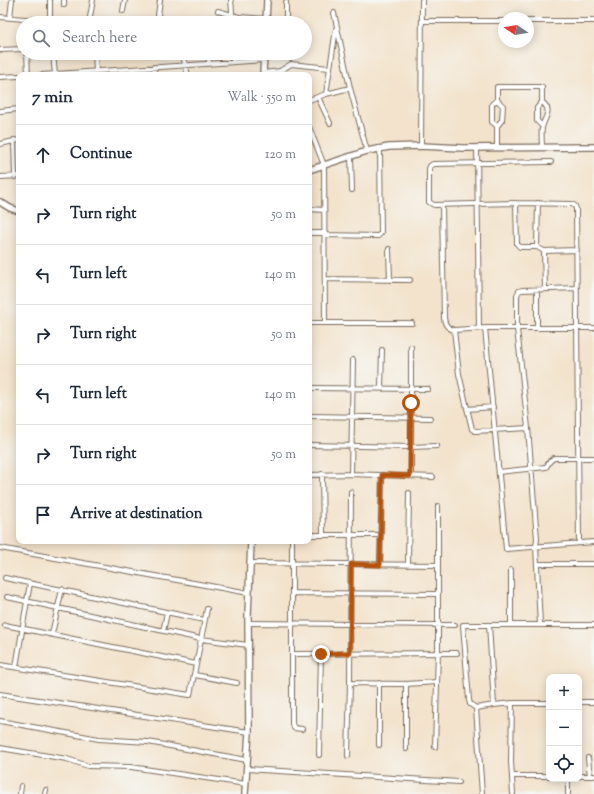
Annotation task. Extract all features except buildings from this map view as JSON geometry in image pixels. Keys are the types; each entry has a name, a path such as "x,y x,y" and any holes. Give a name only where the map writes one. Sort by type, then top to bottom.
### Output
{"street":[{"path":"10,17 12,0"},
{"path":"50,0 50,16"},
{"path":"64,0 64,5"},
{"path":"90,16 93,0"},
{"path":"123,11 125,0"},
{"path":"158,14 160,0"},
{"path":"232,0 233,15"},
{"path":"266,16 267,0"},
{"path":"421,146 422,0"},
{"path":"286,2 286,16"},
{"path":"218,11 236,16"},
{"path":"334,13 350,88 367,151"},
{"path":"0,17 16,18"},
{"path":"422,21 498,21"},
{"path":"534,21 594,21"},
{"path":"326,94 336,26"},
{"path":"0,50 16,49"},
{"path":"27,60 28,72"},
{"path":"54,60 55,72"},
{"path":"95,60 96,71"},
{"path":"184,60 187,72"},
{"path":"86,72 263,60 263,72"},
{"path":"274,72 280,71 291,64 329,68"},
{"path":"154,67 154,72"},
{"path":"0,77 16,76"},
{"path":"497,148 497,126 502,120 503,106 497,100 497,86 542,87 542,102 537,108 537,121 542,126"},
{"path":"312,99 350,88"},
{"path":"318,97 330,123"},
{"path":"497,100 492,104 492,122 497,126"},
{"path":"542,102 547,108 546,121 542,126 542,148"},
{"path":"0,111 16,109"},
{"path":"312,135 324,165 325,323"},
{"path":"0,144 14,140 16,164"},
{"path":"312,169 367,151 389,147 594,147"},
{"path":"477,148 479,328"},
{"path":"312,233 378,236 381,233 380,149"},
{"path":"351,156 352,190"},
{"path":"551,162 436,163 428,169 429,202 434,205 538,203 569,204 575,206 577,250 579,543"},
{"path":"0,178 16,176"},
{"path":"0,202 16,210"},
{"path":"516,203 518,246 523,248 537,247 544,251 577,250"},
{"path":"537,247 538,203"},
{"path":"442,205 444,318 446,326 454,330 479,328 594,328"},
{"path":"312,209 324,210"},
{"path":"389,249 390,280"},
{"path":"544,251 545,289"},
{"path":"325,279 410,280"},
{"path":"540,625 536,546 537,540 528,428 517,329 518,293 522,290 577,288"},
{"path":"537,290 537,328"},
{"path":"312,324 412,323"},
{"path":"485,328 506,549 594,542"},
{"path":"454,330 458,368 472,429 475,431 528,428"},
{"path":"410,476 412,347"},
{"path":"381,388 382,350"},
{"path":"351,474 354,360"},
{"path":"312,388 428,389"},
{"path":"467,409 493,407"},
{"path":"312,416 430,418"},
{"path":"312,445 410,447 437,446"},
{"path":"499,472 531,470 546,467 554,458 594,458"},
{"path":"312,474 433,477"},
{"path":"322,474 323,535"},
{"path":"380,565 382,475"},
{"path":"348,756 351,623 351,492"},
{"path":"408,565 409,493"},
{"path":"435,747 438,653 438,506"},
{"path":"312,535 381,535"},
{"path":"245,794 249,732 248,623 251,544"},
{"path":"292,544 292,724 294,728 302,729"},
{"path":"0,548 249,593"},
{"path":"250,563 438,565"},
{"path":"537,564 594,564"},
{"path":"511,570 511,624"},
{"path":"5,578 204,620"},
{"path":"16,667 30,583"},
{"path":"52,634 62,589"},
{"path":"292,593 438,594"},
{"path":"7,597 201,639 248,645"},
{"path":"0,665 190,695 206,609"},
{"path":"163,631 167,613"},
{"path":"248,623 455,625"},
{"path":"6,625 196,664"},
{"path":"546,702 512,703 476,708 470,704 463,625 594,625"},
{"path":"489,625 494,705"},
{"path":"292,654 457,653"},
{"path":"319,755 321,654"},
{"path":"195,674 237,683"},
{"path":"350,683 406,684 437,682"},
{"path":"379,683 379,745"},
{"path":"406,684 406,750"},
{"path":"0,694 249,732"},
{"path":"582,702 594,702"},
{"path":"512,703 513,794"},
{"path":"476,708 482,794"},
{"path":"0,721 100,739 148,742 247,760"},
{"path":"0,748 67,759 88,766 131,767 246,784"},
{"path":"588,758 592,776"},
{"path":"247,769 459,782"},
{"path":"512,776 546,776"},
{"path":"568,782 568,794"},
{"path":"20,794 21,786"}],"route":[{"path":"321,654 350,653 351,564 380,565 382,475 410,476 411,403"}]}
